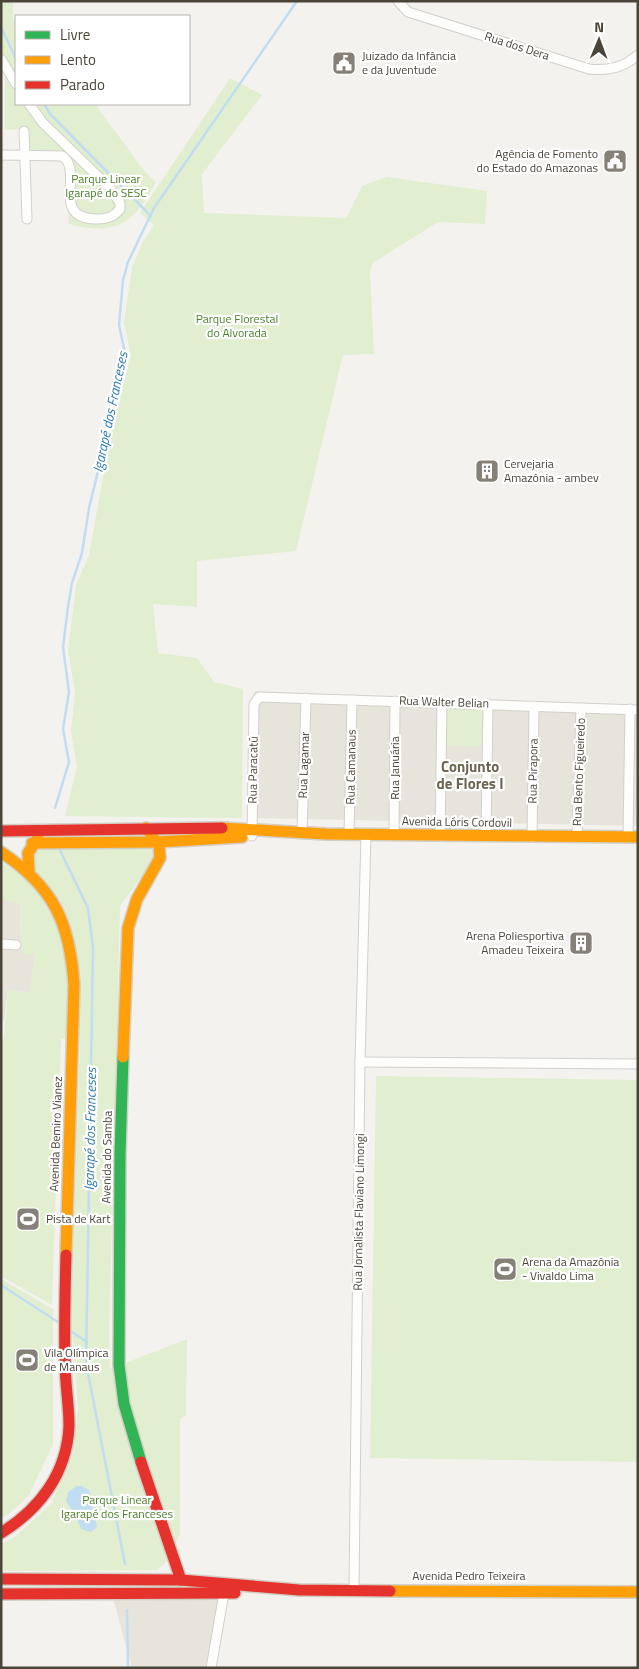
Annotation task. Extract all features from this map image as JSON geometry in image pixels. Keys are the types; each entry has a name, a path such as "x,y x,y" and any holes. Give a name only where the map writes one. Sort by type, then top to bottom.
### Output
{"street":[{"name":"Rua dos Dera","path":"398,1 408,12 589,69 612,69 622,66 638,55"},
{"path":"1,59 15,82"},
{"path":"1,155 57,154 66,158 69,164 71,203 74,212 83,218 97,219 109,218 120,209 120,203 110,188 63,143 30,105"},
{"path":"24,130 26,219"},
{"path":"57,154 63,143"},
{"name":"Rua Walter Belian","path":"254,704 257,698 262,696 634,709"},
{"name":"Rua Lagamar","path":"302,833 306,698"},
{"name":"Rua Camanaus","path":"349,834 352,700"},
{"name":"Rua Januária","path":"394,835 395,700"},
{"path":"440,836 442,702"},
{"name":"Rua Paracatú","path":"252,833 254,704"},
{"path":"486,836 488,704"},
{"name":"Rua Pirapora","path":"532,837 534,706"},
{"name":"Rua Bento Figueiredo","path":"577,837 581,708"},
{"path":"633,837 634,709"},
{"path":"146,828 158,842"},
{"name":"Avenida Lóris Cordovil","path":"32,843 146,828 252,833"},
{"name":"Avenida Lóris Cordovil","path":"1,831 158,842 277,832 366,835 633,837"},
{"path":"29,871 26,858 32,843 47,833"},
{"name":"Rua Jornalista Flaviano Limongi","path":"354,1590 360,1062 366,835"},
{"name":"Avenida do Samba","path":"158,842 161,862 145,885 133,908 127,934 120,1154 119,1365 124,1404 133,1438 181,1580"},
{"name":"Avenida Bemiro Vianez","path":"1,852 29,871 47,891 62,919 73,964 65,1307 65,1356 69,1415 63,1460 58,1474 40,1502 22,1520 1,1533"},
{"path":"1,944 16,945"},
{"path":"360,1062 638,1064"},
{"name":"Avenida Pedro Teixeira","path":"1,1579 181,1580 299,1590 638,1592"},
{"path":"153,1594 162,1587 164,1580"},
{"name":"Avenida Pedro Teixeira","path":"1,1594 290,1593 299,1590"},
{"path":"211,1668 224,1593"}],"shaded area":[{"name":"Conjunto de Flores I","path":"255,691 638,707 638,826 248,818"},
{"path":"1,899 20,904 21,953 35,954 30,993 8,990 4,1021 1,1021"},
{"path":"113,1598 221,1600 205,1668 132,1668"}],"green space":[{"name":"Parque Linear Igarapé do SESC","path":"1,1 13,1 13,19 15,19 15,105 96,105 145,172 156,182 140,207 131,216 122,223 100,229 69,224 65,164 62,157 22,152 20,129 5,130 5,75 1,67"},
{"name":"Parque Florestal do Alvorada","path":"230,78 262,95 202,174 204,213 346,218 362,186 387,177 487,191 485,224 438,222 373,263 370,272 374,354 343,355 296,551 197,561 197,607 153,604 158,653 197,658 214,682 243,689 242,818 65,816 77,767 71,731 75,693 68,650 76,585 89,555 112,427 131,356 124,322 132,267 143,242 154,225 140,213"},
{"path":"441,699 486,700 487,747 441,745"},
{"name":"Parque Linear Igarapé dos Franceses","path":"38,847 154,848 154,859 120,906 109,1336 110,1369 187,1339 186,1415 180,1419 180,1534 167,1561 157,1570 1,1571 1,1544 15,1537 51,1504 73,1454 78,1407 71,1320 80,1039 61,1039 52,1305 1,1276 1,1039 4,1039 8,990 30,993 35,955 21,953 20,904 1,899 1,862 30,880 34,865 31,855"},
{"name":"Arena da Amazônia - Vivaldo Lima","path":"376,1076 638,1080 638,1462 370,1458"},
{"name":"Vila Olímpica de Manaus","path":"1,1279 53,1309 53,1444 29,1495 9,1514 1,1518"}],"water":[{"path":"77,1486 89,1490 97,1527 91,1532 81,1529 76,1516 66,1501 68,1492"}],"waterway":[{"name":"Igarapé dos Franceses","path":"55,808 69,762 63,729 69,692 63,647 68,607 72,583 82,553 89,508 103,451 109,406 125,353 119,325 123,280 128,262 154,208 297,1"},
{"path":"1,27 15,57"},
{"path":"45,105 51,115 151,216"},
{"name":"Igarapé dos Franceses","path":"59,848 88,908 93,948 86,1363 125,1564"},
{"path":"1,1285 61,1324"},
{"path":"69,1330 87,1342"},
{"name":"Igarapé dos Franceses","path":"127,1610 128,1668"}],"traffic: fast":[{"path":"123,1057 120,1154 119,1365 124,1404 141,1462"}],"traffic: slow":[{"path":"123,1057 128,928 137,899 160,858 159,845 146,828"},
{"path":"222,828 326,834 638,837"},
{"path":"32,843 158,842 242,837"},
{"path":"29,871 28,853 38,838"},
{"path":"1,852 34,879 56,908 63,925 72,963 74,985 66,1255"},
{"path":"390,1591 638,1592"}],"traffic: jam":[{"path":"1,831 222,828"},
{"path":"1,1533 28,1513 49,1488 57,1474 67,1443 69,1426 65,1369 66,1255"},
{"path":"141,1462 181,1580"},
{"path":"1,1579 181,1580 299,1590 390,1591"},
{"path":"1,1594 235,1593"}],"place":[{"name":"Juizado da Infância e da Juventude","path":"344,63"},
{"name":"Agência de Fomento do Estado do Amazonas","path":"615,161"},
{"name":"Cervejaria Amazônia - ambev","path":"487,471"},
{"name":"Arena Poliesportiva Amadeu Teixeira","path":"581,943"},
{"name":"Pista de Kart","path":"28,1219"},
{"name":"Arena da Amazônia - Vivaldo Lima","path":"505,1269"},
{"name":"Vila Olímpica de Manaus","path":"27,1360"}],"district":[{"name":"Conjunto de Flores I","path":"470,776"}]}
